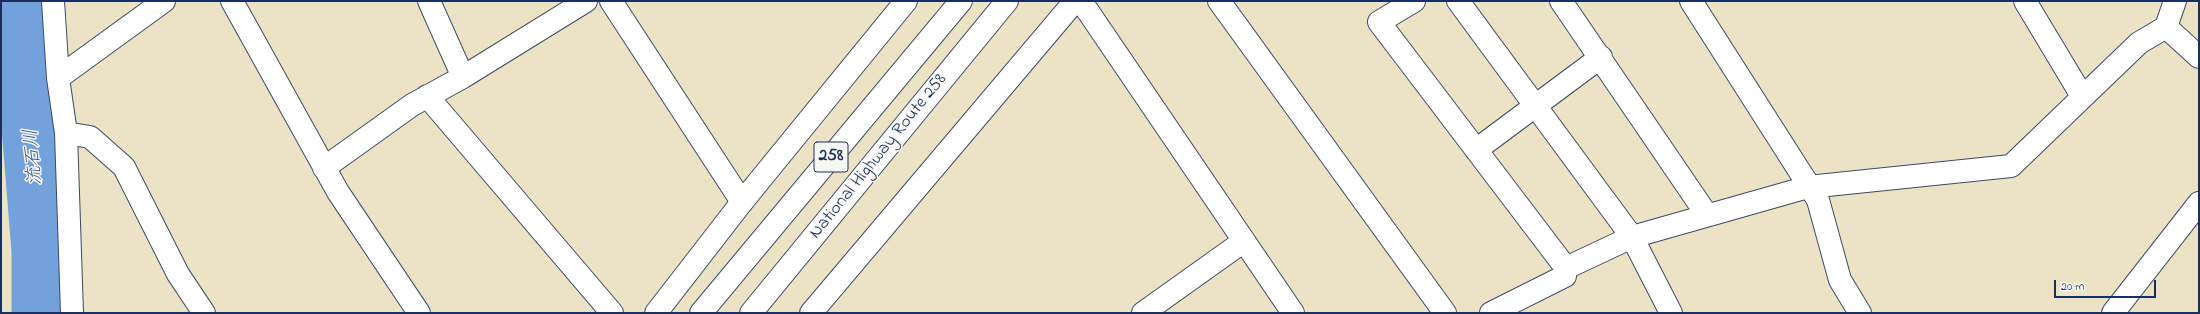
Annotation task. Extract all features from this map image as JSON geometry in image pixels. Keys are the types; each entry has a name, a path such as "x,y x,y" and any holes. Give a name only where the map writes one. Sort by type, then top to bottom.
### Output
{"main road":[{"path":"53,1 58,78 66,132 72,313"},
{"path":"58,78 164,1"},
{"path":"232,1 338,192 419,313"},
{"path":"429,1 463,76"},
{"path":"324,168 412,105 463,76 586,1"},
{"path":"611,1 742,202"},
{"path":"656,313 742,202 906,1"},
{"name":"National Highway Route 258","path":"702,313 961,1"},
{"name":"National Highway Route 258","path":"751,313 1007,1"},
{"path":"813,312 1074,1"},
{"path":"1081,1 1293,313"},
{"path":"1219,1 1444,313"},
{"path":"1414,1 1379,22 1566,268 1565,276 1491,313"},
{"path":"1458,1 1632,237 1671,313"},
{"path":"1561,1 1601,57 1707,215"},
{"path":"1691,1 1808,187 1818,200 1840,280 1860,313"},
{"path":"2026,1 2082,96"},
{"path":"1566,268 1632,237 1808,187 2011,166 2139,42 2166,27 2175,1"},
{"path":"2166,27 2199,57"},
{"path":"1476,150 1601,57"},
{"path":"427,96 612,313"},
{"path":"66,132 90,137 124,167 178,274 204,313"},
{"path":"2113,313 2199,204"},
{"path":"1143,313 1244,241"}],"waterway":[{"name":"流石川","path":"22,1 42,251 42,313"}]}
